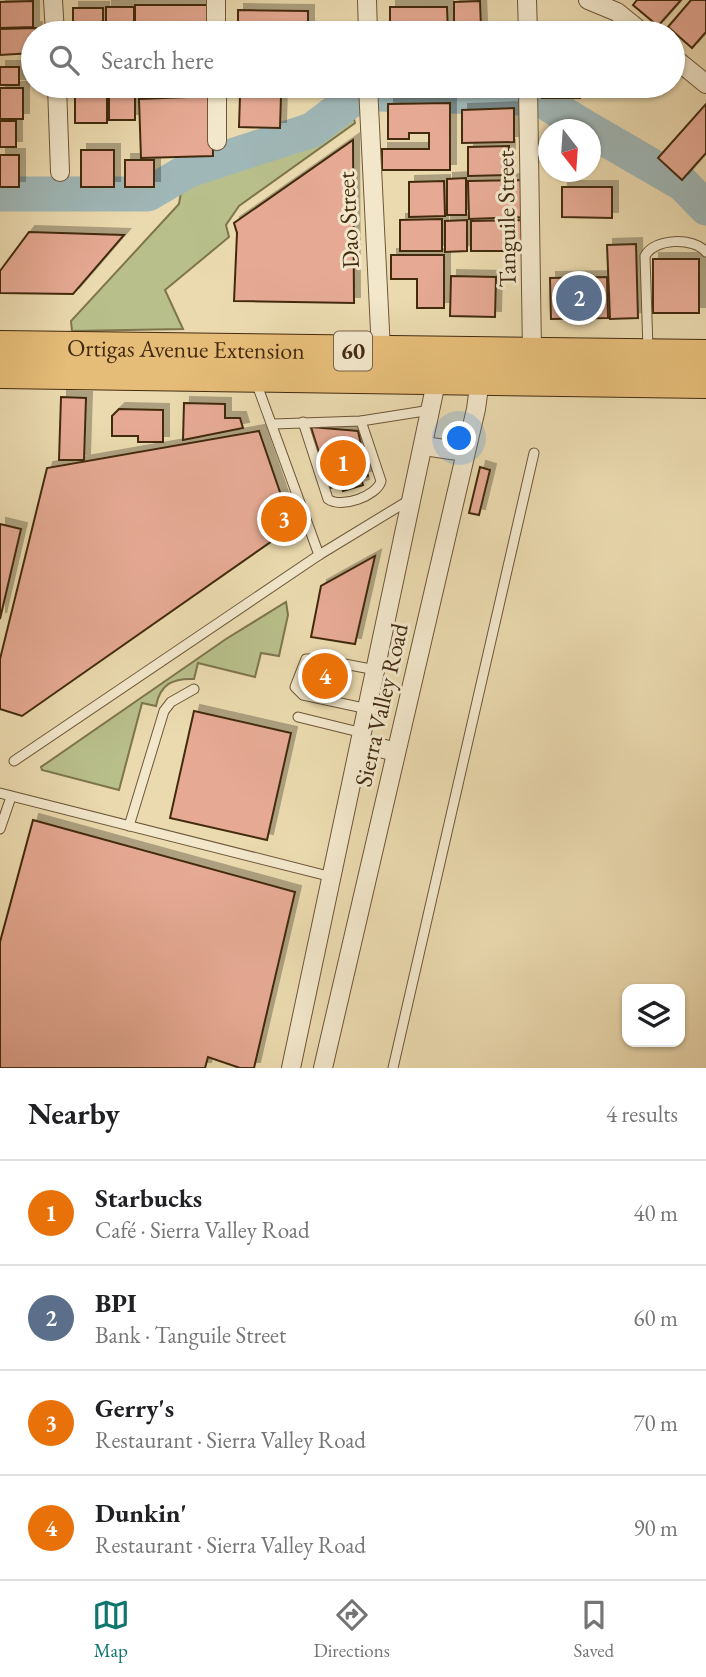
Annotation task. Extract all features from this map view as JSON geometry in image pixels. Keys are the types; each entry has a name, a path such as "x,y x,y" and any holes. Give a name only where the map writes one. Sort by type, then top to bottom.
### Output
{"main road":[{"name":"Ortigas Avenue Extension","path":"0,346 381,351 438,365"},
{"name":"Ortigas Avenue Extension","path":"481,366 532,352 706,355"},
{"name":"Ortigas Avenue Extension","path":"0,373 255,378 438,365 706,383"}],"street":[{"path":"53,0 54,21"},
{"path":"216,0 216,21"},
{"path":"367,0 368,21"},
{"path":"527,0 528,21"},
{"path":"588,0 617,12 628,21"},
{"path":"685,67 706,84"},
{"path":"57,98 60,172"},
{"path":"217,98 217,141"},
{"name":"Dao Street","path":"369,98 381,351"},
{"name":"Tanguile Street","path":"528,98 532,352"},
{"name":"Sierra Valley Road","path":"292,1068 432,410 438,365"},
{"name":"Sierra Valley Road","path":"323,1068 476,409 481,366"},
{"path":"424,446 465,452"},
{"path":"362,738 396,751"}],"lane":[{"path":"649,355 645,256 649,248 661,243 695,244 706,252"},
{"path":"255,378 319,555"},
{"path":"273,424 361,421 432,410"},
{"path":"303,422 328,499 335,505 342,505 373,491 381,481 361,421"},
{"path":"393,1068 534,453"},
{"path":"14,761 319,555 412,498"},
{"path":"368,709 303,695 295,687 306,659 376,670"},
{"path":"129,826 164,711 171,702 194,689"},
{"path":"298,717 362,738"},
{"path":"0,793 332,877"},
{"path":"0,829 11,797"}],"green space":[{"path":"351,107 355,123 239,206 226,225 229,237 165,290 183,329 72,331 71,321 179,204 183,181 313,135"},
{"path":"286,602 288,615 279,656 261,653 255,677 198,663 194,679 169,684 161,692 156,706 142,703 119,790 42,770 41,767 226,639"}],"building":[{"path":"637,0 681,0 662,21 652,21 633,5"},
{"path":"691,0 706,0 706,32 692,48 685,42 685,21 673,21"},
{"path":"33,1 33,21 21,21 21,27 0,28 0,2"},
{"path":"480,1 481,21 454,21 454,2"},
{"path":"135,5 214,5 214,21 135,21"},
{"path":"106,7 134,7 134,21 106,21"},
{"path":"390,7 447,7 448,21 390,21"},
{"path":"73,8 103,8 103,21 73,21"},
{"path":"238,10 308,11 308,21 238,21"},
{"path":"21,28 21,54 0,55 0,29"},
{"path":"0,67 19,67 19,85 0,85"},
{"path":"0,88 21,88 23,119 0,119"},
{"path":"75,98 107,98 107,123 75,123"},
{"path":"109,98 135,98 135,120 109,120"},
{"path":"212,98 213,156 141,158 139,99"},
{"path":"240,98 281,98 280,128 239,127"},
{"path":"450,103 450,170 382,170 382,149 429,149 429,133 409,133 409,139 388,139 388,104"},
{"path":"706,104 706,153 682,180 658,158"},
{"path":"514,108 514,142 462,143 462,110"},
{"path":"0,121 16,121 16,147 0,147"},
{"path":"353,140 354,303 234,301 237,233 234,223"},
{"path":"509,146 509,175 468,176 468,147"},
{"path":"81,150 114,150 114,187 81,187"},
{"path":"0,155 19,155 19,187 0,187"},
{"path":"125,160 154,160 154,187 125,187"},
{"path":"466,178 466,215 447,215 447,179"},
{"path":"527,180 528,217 469,219 468,181"},
{"path":"444,181 445,216 409,217 409,182"},
{"path":"562,187 612,187 612,218 562,217"},
{"path":"442,219 442,251 400,251 400,220"},
{"path":"467,220 467,251 445,252 445,221"},
{"path":"529,220 529,251 471,251 471,221"},
{"path":"29,232 124,235 73,294 0,293 0,271"},
{"path":"636,244 638,318 610,319 607,245"},
{"path":"391,255 444,255 444,308 417,308 417,279 391,279"},
{"path":"653,259 699,259 699,313 653,313"},
{"path":"451,276 496,277 495,317 450,316"},
{"path":"607,277 608,318 551,319 550,278"},
{"path":"61,397 86,398 84,460 59,460"},
{"path":"184,403 225,404 225,418 240,418 243,428 183,440"},
{"path":"119,409 163,410 163,442 138,442 138,436 112,436 112,416"},
{"path":"311,427 358,431 368,476 361,478 363,485 343,491 341,485 330,488"},
{"path":"259,431 292,527 22,716 0,709 0,659 47,468"},
{"path":"480,467 490,470 479,515 469,513"},
{"path":"0,524 21,529 0,619"},
{"path":"375,556 355,644 311,637 321,586"},
{"path":"311,663 344,669 340,689 307,683"},
{"path":"194,711 291,733 267,840 170,818"},
{"path":"33,820 295,892 254,1068 240,1068 208,1057 205,1068 0,1068 0,942"}],"waterway":[{"path":"0,194 148,194 189,170 312,130 354,98"},
{"path":"540,99 572,119"},
{"path":"601,136 683,184 706,208"}],"place":[{"name":"BPI","path":"579,298"},
{"name":"Starbucks","path":"343,463"},
{"name":"Gerry's","path":"284,519"},
{"name":"Dunkin'","path":"325,676"}]}
